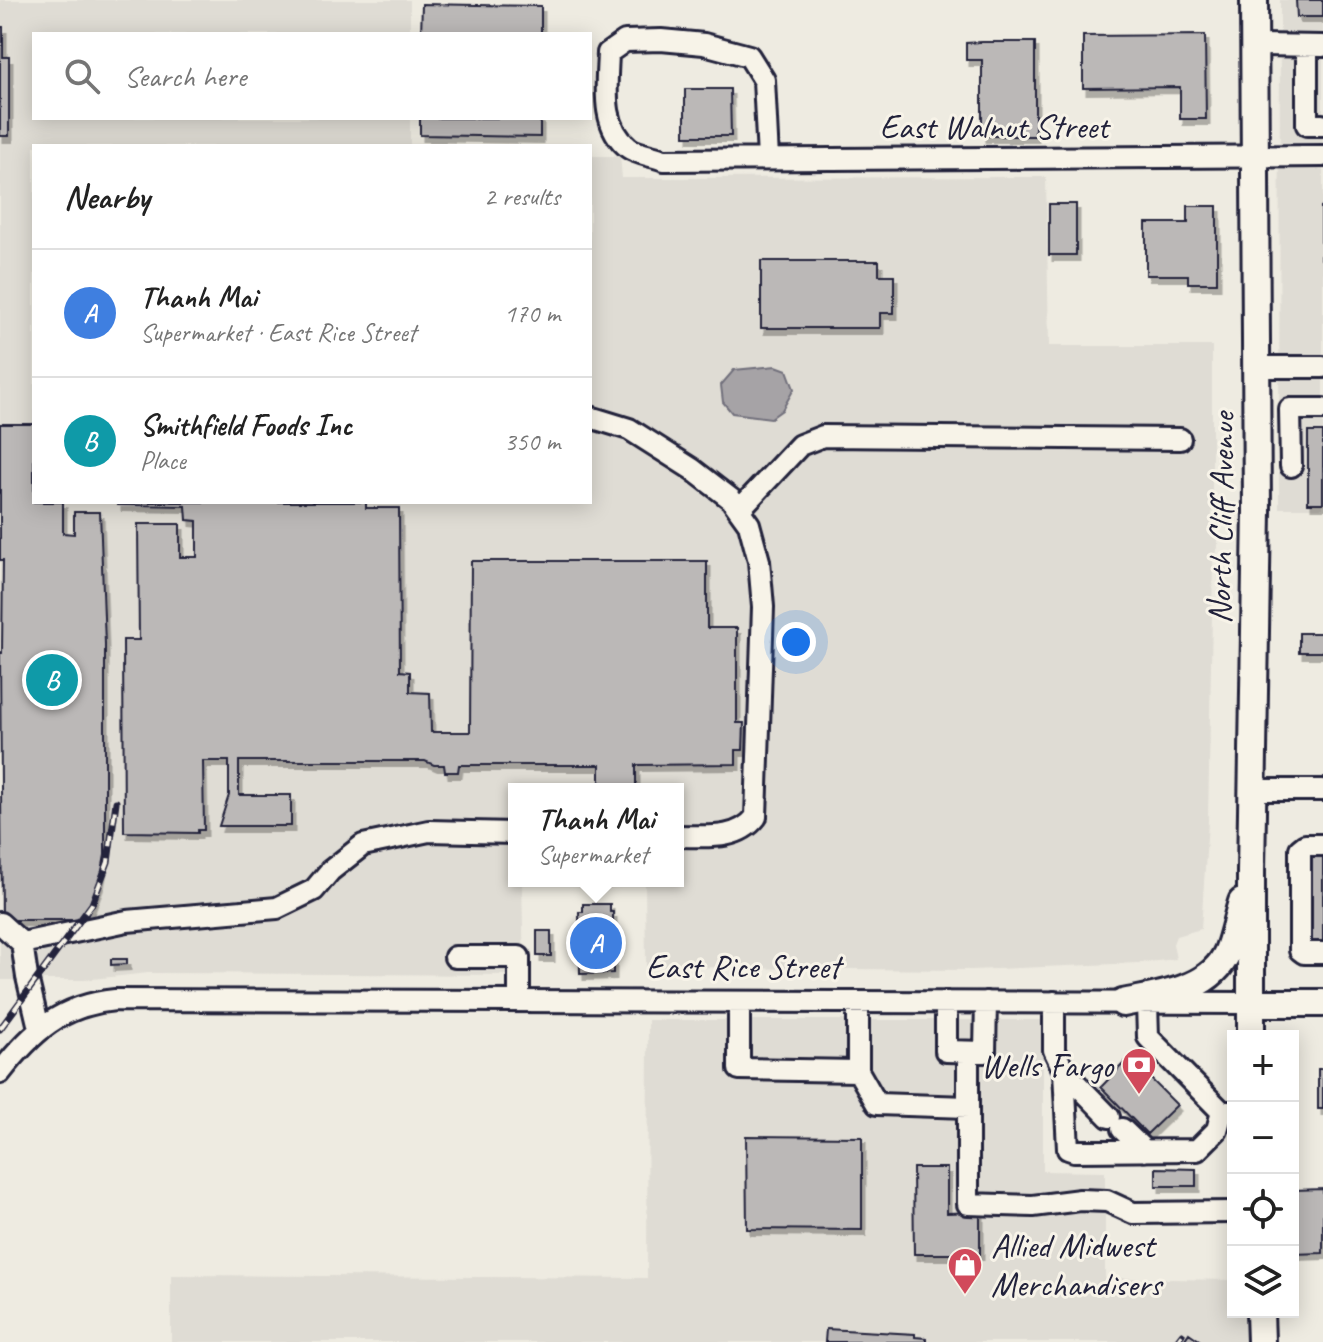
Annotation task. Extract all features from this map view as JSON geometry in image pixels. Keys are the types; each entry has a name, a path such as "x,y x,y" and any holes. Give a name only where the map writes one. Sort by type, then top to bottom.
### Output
{"main road":[{"name":"North Cliff Avenue","path":"1251,1030 1257,511 1254,0"},
{"path":"1135,1003 1190,986 1210,976 1227,952 1251,872"},
{"name":"East Rice Street","path":"1250,1003 1323,1003"},
{"path":"1260,1318 1261,1342"}],"street":[{"name":"East Walnut Street","path":"768,159 764,80 749,56 704,44 661,40 625,41 608,53 607,99 611,127 630,149 664,160 1323,156"},
{"path":"1254,45 1315,46 1307,125 1322,125 1323,156"},
{"path":"1257,367 1323,367"},
{"path":"1291,466 1290,409 1323,409"},
{"path":"592,418 629,429 692,469 731,499 749,524 759,561 763,607 756,817 746,829 720,836 684,836"},
{"path":"739,510 800,445 823,436 1180,439"},
{"path":"1252,790 1323,790"},
{"path":"22,943 127,921 277,908 314,890 330,871 363,845 429,831 508,833"},
{"path":"1323,845 1305,845 1300,849 1300,950 1304,953 1323,953"},
{"path":"0,923 22,943 39,1028 0,1073"},
{"path":"455,957 519,957 519,1001"},
{"name":"East Rice Street","path":"39,1028 81,1006 115,1000 1250,1003"},
{"path":"739,1002 739,1069 858,1071"},
{"path":"858,1002 858,1071 877,1104 968,1107"},
{"path":"946,1002 946,1051 968,1052 985,1052 986,1002"},
{"path":"1054,1002 1054,1050 1064,1071 1145,1151"},
{"path":"1064,1071 1068,1149 1197,1150 1217,1130 1227,1112 1148,1037 1135,1003"},
{"path":"968,1052 968,1204 1033,1206 1080,1200 1107,1201 1133,1213 1227,1212"}],"shaded area":[{"path":"0,0 410,0 410,32 32,32 32,120 410,120 410,144 32,144 32,504 592,504 592,156 620,156 622,178 1046,177 1049,346 1212,346 1212,521 1218,524 1218,544 1213,561 1208,822 1201,929 1176,936 1173,944 1176,959 971,970 646,966 645,887 684,887 684,783 508,783 508,887 522,887 524,975 148,973 83,980 0,980"},
{"path":"1280,0 1323,0 1323,508 1279,508"},
{"path":"776,366 787,370 794,389 782,410 771,418 732,413 723,402 721,385 734,370"},
{"path":"648,1020 1043,1020 1043,1171 1105,1172 1105,1278 1227,1280 1227,1318 1245,1318 1245,1342 171,1342 171,1275 647,1278"}],"building":[{"path":"1296,0 1323,0 1323,17 1297,17"},
{"path":"422,4 541,6 541,32 421,32"},
{"path":"0,27 3,27 3,57 9,57 9,136 0,136"},
{"path":"1205,35 1206,119 1180,119 1180,87 1083,88 1083,36"},
{"path":"1035,42 1035,136 982,136 982,60 966,60 966,43"},
{"path":"685,89 730,89 731,136 685,136"},
{"path":"420,120 540,120 540,137 420,135"},
{"path":"1049,204 1076,204 1076,255 1049,255"},
{"path":"1188,206 1217,206 1217,283 1188,283 1188,275 1146,275 1146,223 1188,223"},
{"path":"1323,207 1323,259 1321,259"},
{"path":"761,261 879,261 879,275 894,275 894,313 880,313 880,328 761,328"},
{"path":"0,424 32,424 32,504 63,504 63,533 74,534 74,512 100,512 105,644 105,855 100,882 86,920 2,920 0,653 3,560 0,560"},
{"path":"1308,432 1323,432 1323,503 1308,503"},
{"path":"366,504 366,508 399,508 400,671 410,672 410,692 430,693 431,732 470,732 471,561 707,561 707,628 737,628 737,723 744,723 743,750 736,750 736,764 636,765 636,783 600,783 600,765 459,765 458,772 445,772 444,765 425,761 239,761 239,795 291,795 291,826 219,826 229,795 229,761 203,761 204,830 198,830 198,833 124,832 123,640 139,640 138,524 180,524 180,557 197,557 197,521 187,520 186,506 118,505"},
{"path":"1299,633 1323,633 1323,652 1299,652"},
{"path":"1311,849 1323,849 1323,942 1311,942"},
{"path":"583,904 610,904 610,912 613,912 613,973 580,974 579,912 583,912"},
{"path":"537,931 551,931 551,956 537,956"},
{"path":"111,959 127,959 127,964 111,965"},
{"name":"Wells Fargo","path":"1125,1062 1131,1068 1136,1064 1177,1105 1147,1134 1101,1087"},
{"path":"1318,1069 1323,1069 1323,1109 1318,1109"},
{"path":"746,1136 862,1137 862,1230 747,1229"},
{"path":"913,1168 947,1168 947,1213 980,1212 980,1254 914,1254"},
{"path":"1156,1168 1196,1169 1196,1186 1156,1186"},
{"path":"1323,1189 1323,1253 1299,1254 1299,1190"},
{"path":"826,1329 915,1334 915,1337 926,1338 926,1342 825,1342"},
{"path":"1189,1333 1202,1342 1183,1342"}],"railway":[{"path":"0,1029 92,904 108,862 116,802"},
{"path":"1176,1342 1182,1334"}],"place":[{"name":"Smithfield Foods Inc","path":"52,680"},
{"name":"Thanh Mai","path":"596,943"},
{"name":"Wells Fargo","path":"1139,1096"},
{"name":"Allied Midwest Merchandisers","path":"965,1296"}]}
